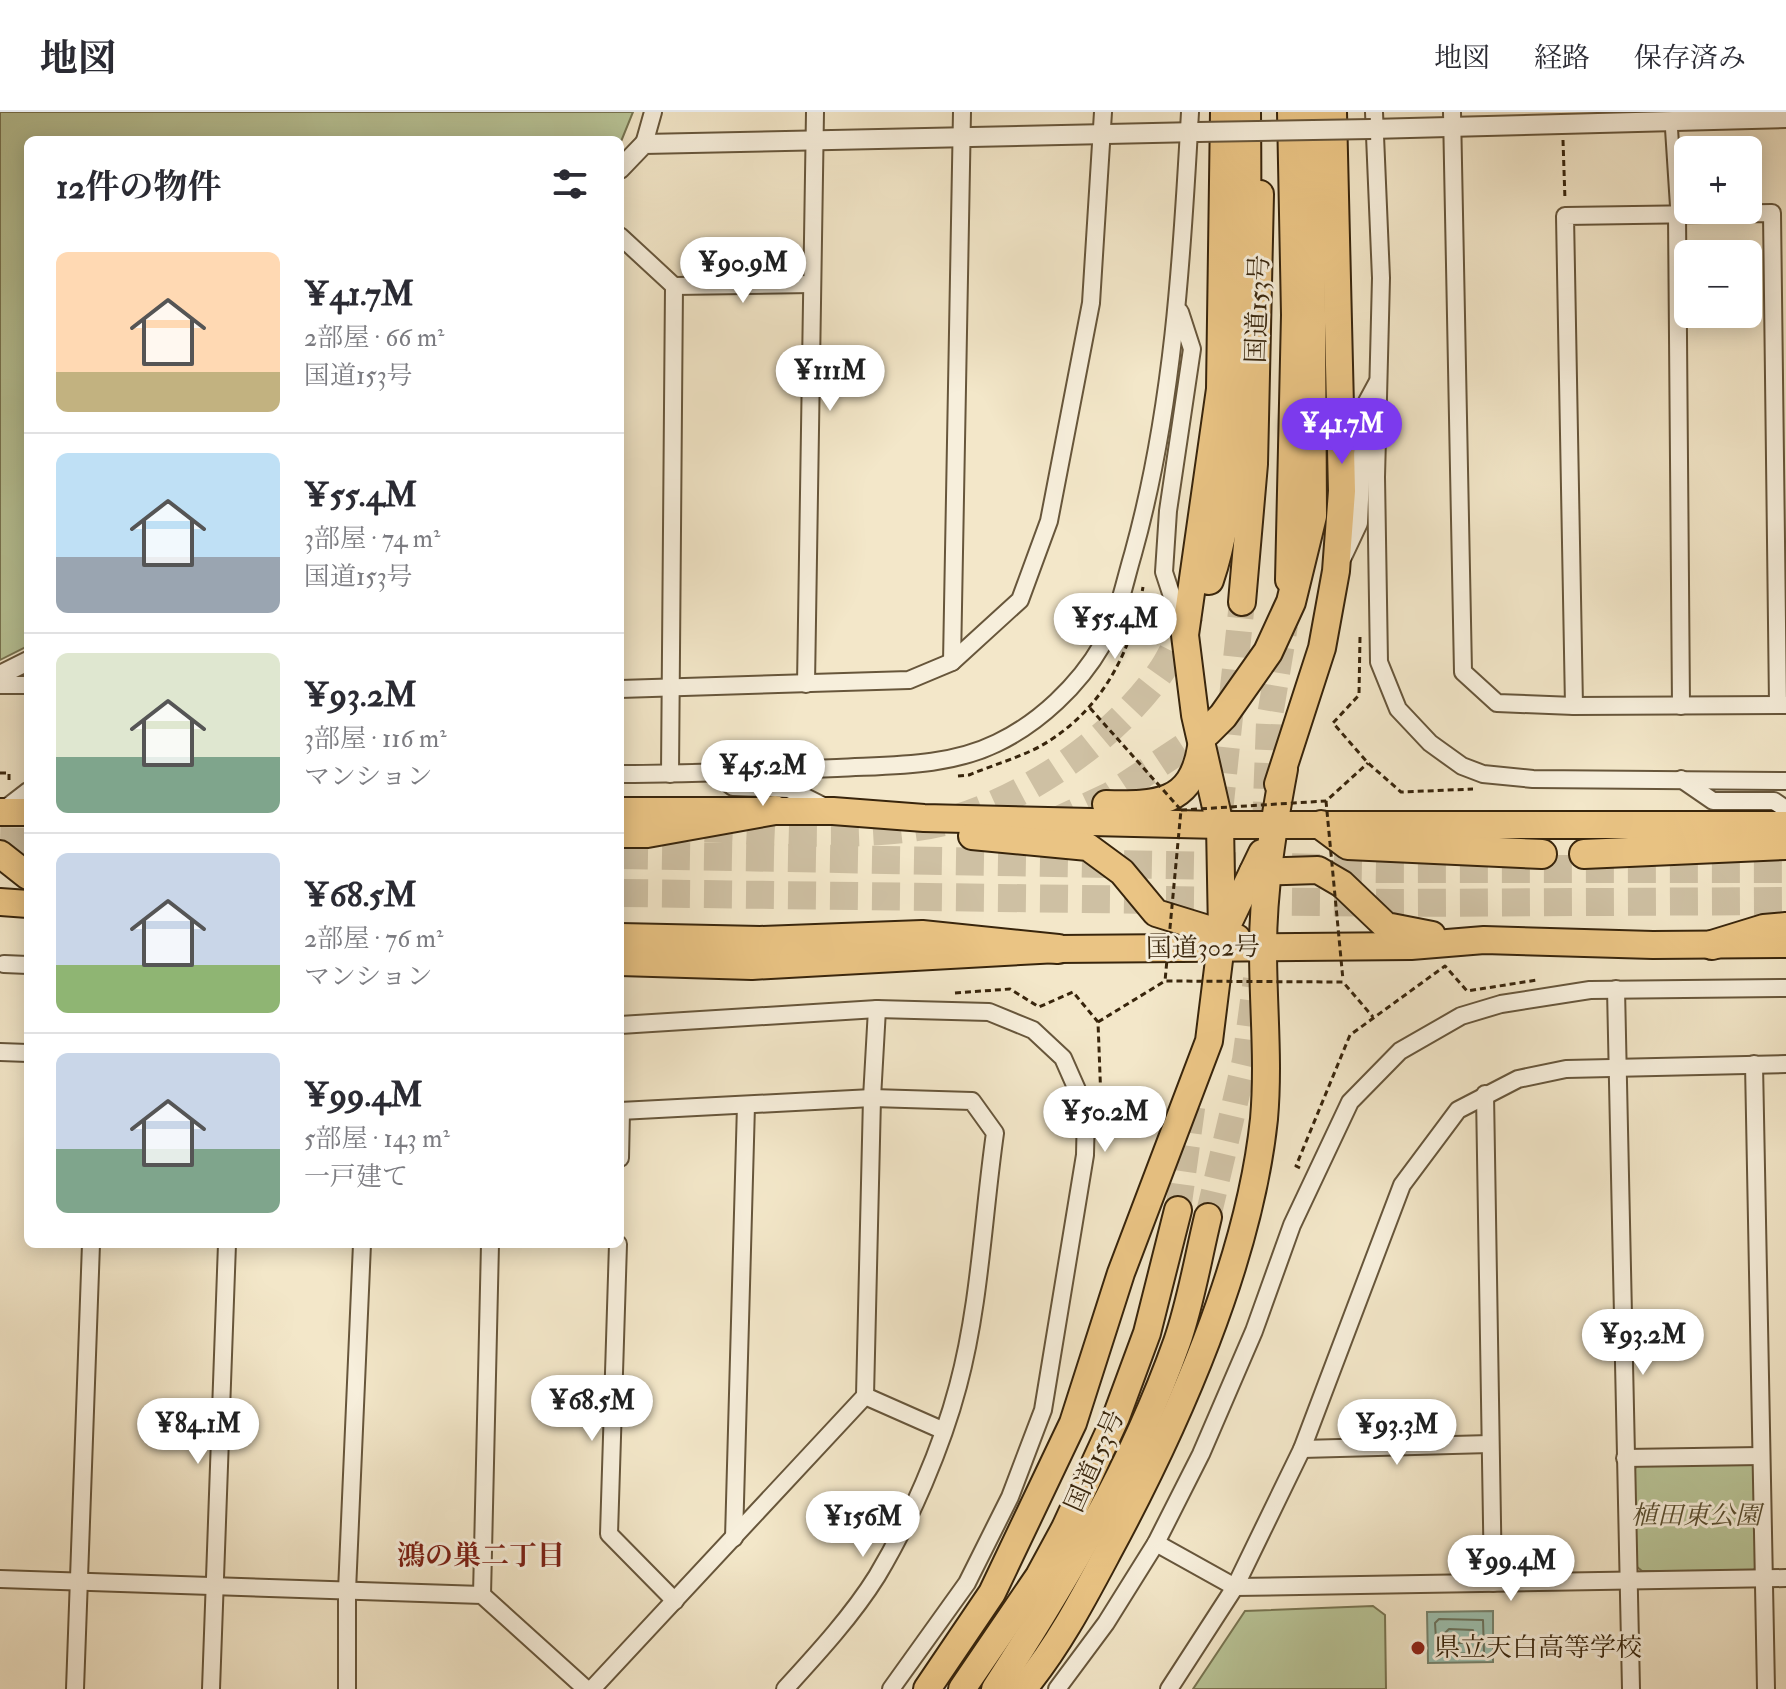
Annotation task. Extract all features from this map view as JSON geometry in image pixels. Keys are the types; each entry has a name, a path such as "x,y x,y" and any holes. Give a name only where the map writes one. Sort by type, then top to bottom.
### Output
{"highway":[{"path":"927,1689 992,1593 1073,1423 1121,1273 1209,1041 1214,938 1223,907 1220,825 1185,635 1220,389 1224,112"},
{"path":"1209,580 1226,510 1243,368 1247,263 1246,112"},
{"name":"国道153号","path":"1242,602 1254,464 1260,233 1258,112"},
{"name":"国道153号","path":"1289,602 1295,315 1291,112"},
{"path":"924,818 970,805 1161,803 1188,785 1198,769 1204,738 1268,652 1291,602 1312,516 1310,112"},
{"path":"1223,907 1293,822 1284,769 1322,648 1336,571 1342,491 1333,112"},
{"path":"3,804 24,811"},
{"path":"624,811 775,810 924,818 1220,825 1293,822 1786,825"},
{"path":"624,833 647,833 775,810"},
{"path":"839,812 908,831 1088,847 1122,872 1156,913 1214,938"},
{"path":"1293,822 1348,845 1542,854"},
{"path":"1023,1689 1079,1607 1146,1481 1210,1324 1245,1223 1265,1104 1263,947 1255,868 1220,825"},
{"path":"1580,854 1643,854 1718,845 1786,845"},
{"path":"0,854 24,873"},
{"path":"1214,938 1255,868"},
{"path":"1255,868 1318,870 1342,884 1386,926 1484,940"},
{"path":"0,902 24,904"},
{"path":"1712,945 1764,929 1786,927"},
{"path":"624,938 760,941 922,935 1058,949"},
{"name":"国道302号","path":"624,962 752,966 1058,949 1174,948 1214,938 1263,947 1411,946 1484,940 1786,944"},
{"name":"国道153号","path":"962,1689 1039,1576 1110,1431 1147,1333 1178,1210"},
{"name":"国道153号","path":"995,1689 1060,1590 1151,1407 1178,1339 1208,1217"}],"street":[{"path":"624,165 644,144 653,112"},
{"path":"806,684 815,112"},
{"path":"952,662 962,112"},
{"path":"624,689 909,680 952,662 1020,600 1049,521 1091,303 1103,112"},
{"path":"624,774 716,774 923,764 962,756 998,743 1041,715 1085,672 1116,614 1142,521 1178,307 1194,132 1190,112"},
{"path":"644,144 1194,132 1452,119 1563,124 1596,117 1671,121 1739,116 1786,118"},
{"path":"1452,119 1463,672 1497,703 1574,706 1782,705 1781,413 1772,213 1762,213"},
{"path":"1671,121 1674,168"},
{"path":"1374,123 1381,278 1376,477 1379,662 1398,709 1430,743 1462,766 1483,774 1533,779 1786,781"},
{"path":"1574,706 1565,216 1674,214"},
{"path":"1677,224 1681,706"},
{"path":"624,240 674,286 812,284"},
{"path":"670,774 674,286"},
{"path":"1178,307 1192,349 1168,511 1164,572 1185,635"},
{"path":"1336,571 1359,523 1364,407 1379,378"},
{"path":"0,675 24,663"},
{"path":"0,685 24,685"},
{"path":"716,774 733,787 789,789 839,812"},
{"path":"1680,779 1713,801 1774,801 1786,809"},
{"path":"3,804 24,793"},
{"path":"4,964 24,965"},
{"path":"1057,1689 1106,1623 1156,1543 1201,1454 1248,1345 1315,1173 1350,1102 1400,1051 1461,1016 1501,1004 1616,989 1786,988"},
{"path":"1616,989 1631,1689"},
{"path":"592,1689 865,1396 877,1009"},
{"path":"624,1025 877,1009 989,1012 1033,1030 1063,1058 1086,1110 1083,1171 1043,1410 1010,1497 967,1583 891,1689"},
{"path":"0,1052 24,1053"},
{"path":"1754,1064 1766,1689"},
{"path":"1169,1689 1235,1587 1302,1449 1402,1185 1458,1110 1518,1079 1566,1069 1786,1064"},
{"path":"1485,1094 1493,1583"},
{"path":"624,1111 872,1098 972,1101 995,1133 976,1286 958,1386 925,1477 876,1576 816,1656 785,1689"},
{"path":"734,1538 746,1105"},
{"path":"75,1689 91,1248"},
{"path":"211,1689 227,1248"},
{"path":"347,1689 347,1591 362,1248"},
{"path":"482,1595 490,1248"},
{"path":"618,1248 609,1534 675,1601"},
{"path":"865,1396 942,1430"},
{"path":"1302,1449 1490,1444"},
{"path":"1625,1458 1761,1456"},
{"path":"1156,1543 1235,1587 1786,1578"},
{"path":"0,1579 77,1584 213,1585 482,1595 586,1689"}],"path":[{"path":"1563,124 1565,216"},
{"path":"1360,624 1359,695 1333,723 1368,763 1401,792 1482,789"},
{"path":"1090,708 1181,810 1293,822 1368,763"},
{"path":"0,773 9,773 3,804"},
{"path":"1165,981 1181,810"},
{"path":"1293,822 1343,982 1373,1017"},
{"path":"1315,1173 1296,1166 1350,1035 1445,966 1467,991 1518,980 1546,979"},
{"path":"1098,1022 1165,981 1343,982"},
{"path":"951,993 1010,989 1039,1007 1073,992 1098,1022 1101,1102"}],"green space":[{"path":"0,112 633,112 623,136 24,136 24,648 0,660"},
{"name":"植田東公園","path":"1750,1461 1757,1468 1758,1564 1753,1571 1642,1571 1636,1566 1634,1470 1640,1462"},
{"path":"1373,1606 1385,1615 1386,1689 1193,1689 1245,1611"}],"water":[{"path":"1493,1611 1493,1662 1428,1663 1427,1612"}],"tunnel":[{"path":"1220,812 1242,602"},
{"path":"705,828 827,833 891,830 948,821 1008,798 1066,764 1118,721 1160,673 1191,613"},
{"path":"1265,828 1269,722 1285,625"},
{"path":"1050,824 1110,796 1207,732"},
{"path":"0,841 24,842"},
{"path":"624,855 1381,869 1786,869"},
{"path":"624,893 1393,903 1786,901"},
{"path":"1208,1217 1245,1060 1256,979"},
{"path":"1178,1210 1194,1094"}],"place":[{"name":"県立天白高等学校","path":"1418,1648"}],"district":[{"name":"鴻の巣二丁目","path":"481,1556"}]}
